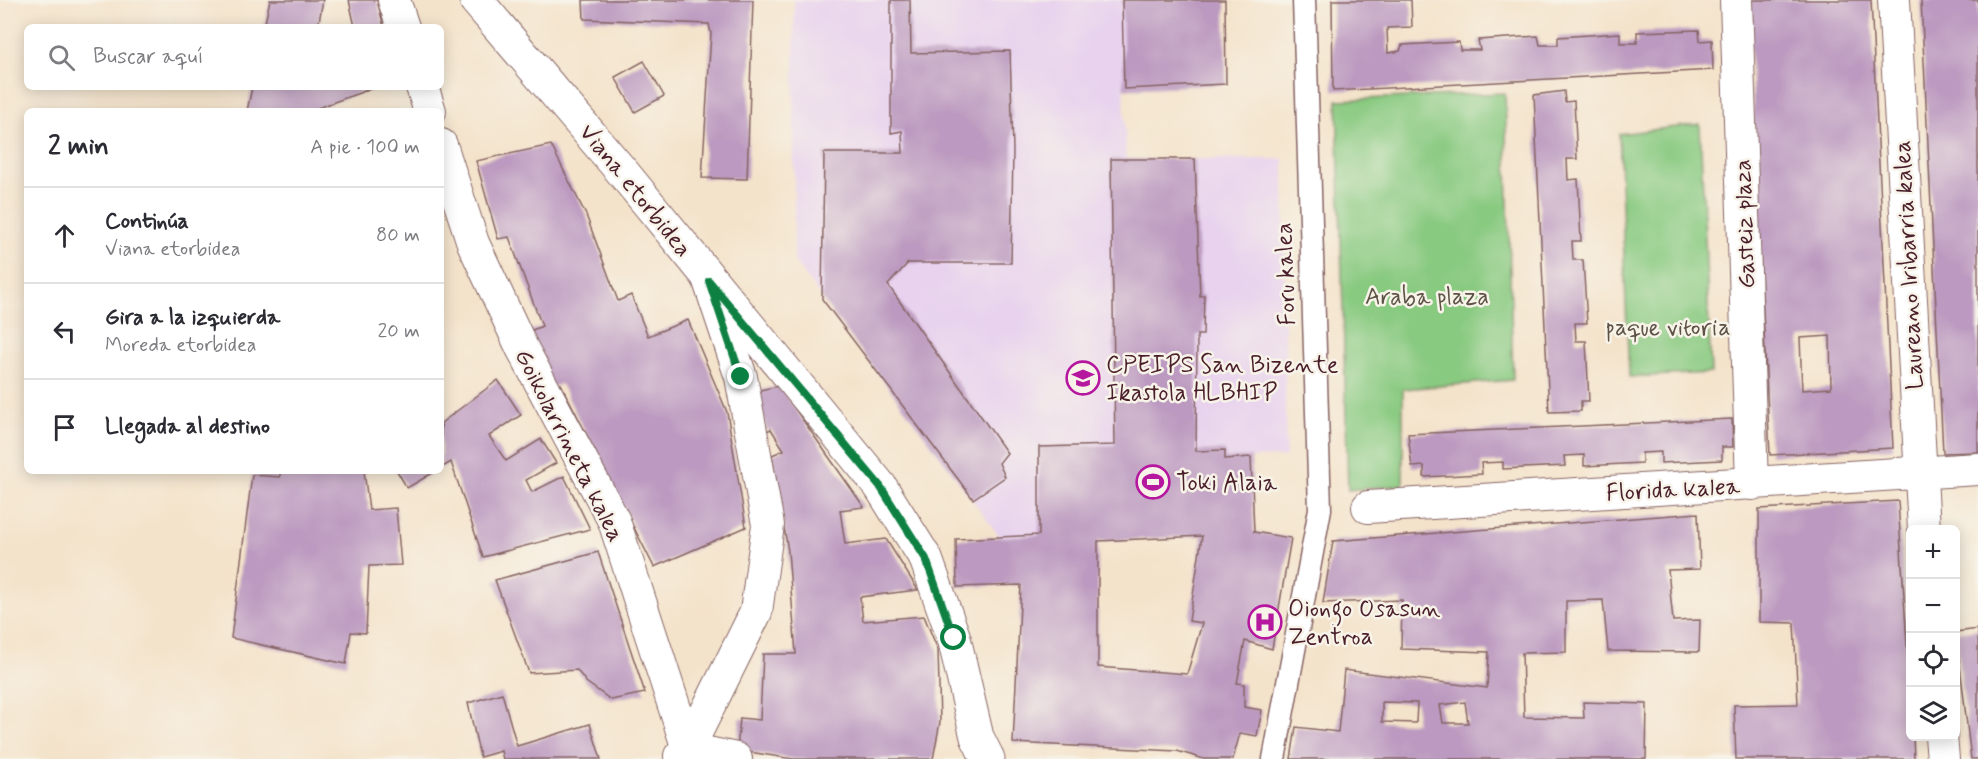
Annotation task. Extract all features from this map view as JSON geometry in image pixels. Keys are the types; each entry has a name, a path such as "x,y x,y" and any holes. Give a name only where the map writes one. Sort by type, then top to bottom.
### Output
{"street":[{"path":"394,0 402,24"},
{"name":"Viana etorbidea","path":"476,0 625,175 709,281 880,486 926,559 954,638 977,737 988,759"},
{"name":"Foru kalea","path":"1274,759 1320,509 1304,0"},
{"name":"Gasteiz plaza","path":"1736,0 1752,484"},
{"name":"Laureano Iribarria kalea","path":"1894,0 1924,525"},
{"path":"423,90 429,108"},
{"name":"Goikolarrineta kalea","path":"444,154 478,254 522,348 614,520 683,754"},
{"path":"709,281 741,377 768,525 756,612 683,754 735,759"},
{"name":"Florida kalea","path":"1368,507 1978,469"},
{"path":"1941,741 1943,759"}],"shaded area":[{"name":"CPEIPS San Bizente Ikastola HLBHIP","path":"794,0 1225,0 1226,84 1124,89 1126,159 1284,159 1286,457 1251,458 1254,532 1098,541 1039,535 1000,537 794,261"}],"green space":[{"name":"Araba plaza","path":"1505,93 1513,380 1403,389 1403,485 1348,490 1337,100"},
{"name":"paque vitoria","path":"1700,124 1711,373 1629,377 1619,134"}],"building":[{"path":"270,0 323,0 319,24 265,24"},
{"path":"349,0 377,0 383,24 354,24"},
{"path":"583,0 753,0 747,179 702,178 711,33 709,24 584,19"},
{"path":"891,0 910,0 911,53 1010,51 1013,150 1011,263 908,263 888,285 1007,453 999,463 1005,477 973,499 822,299 824,153 903,153 902,131 891,133"},
{"path":"1122,0 1225,0 1226,84 1124,89"},
{"path":"1332,0 1411,0 1412,27 1387,28 1388,53 1400,51 1402,45 1459,42 1460,50 1480,50 1478,40 1538,36 1540,45 1558,45 1558,37 1620,33 1620,43 1637,43 1637,32 1699,30 1700,41 1712,40 1713,70 1333,91"},
{"path":"1748,0 1871,0 1893,448 1770,455","holes":["1830,336 1831,388 1802,390 1800,338"]},
{"path":"1921,0 1978,0 1978,452 1943,453"},
{"path":"644,61 664,96 635,112 615,77"},
{"path":"251,90 368,90 317,108 248,108"},
{"path":"1564,91 1565,102 1574,101 1577,159 1567,159 1568,180 1578,179 1581,241 1572,241 1573,260 1583,260 1587,323 1575,323 1576,341 1586,341 1589,401 1581,401 1581,411 1549,412 1534,95"},
{"path":"551,145 586,215 618,301 631,295 648,336 688,320 727,412 746,527 654,567 561,384 552,387 530,331 542,326 509,237 498,239 476,161"},
{"path":"1111,159 1195,159 1200,296 1204,295 1203,335 1197,335 1196,451 1225,450 1225,459 1251,457 1254,532 1291,538 1272,649 1245,641 1237,683 1244,684 1244,707 1262,710 1257,736 1240,733 1233,759 1204,759 1177,751 1013,743 1021,585 957,587 956,539 1039,535 1039,447 1115,445","holes":["1202,536 1189,621 1202,623 1187,674 1098,667 1098,541"]},
{"path":"498,380 521,415 489,436 506,461 541,439 556,463 526,480 532,492 564,476 590,529 483,557 451,462 444,466 444,421"},
{"path":"779,386 864,507 840,510 845,544 886,539 918,590 860,597 863,621 924,616 938,650 940,722 933,759 793,759 737,750 740,718 760,720 763,654 796,654 788,551 772,455 784,450 771,429 767,431 755,391"},
{"path":"1732,419 1733,447 1722,447 1722,460 1661,463 1661,452 1642,453 1642,463 1584,466 1584,455 1564,456 1565,466 1503,469 1503,462 1481,463 1482,474 1424,477 1424,466 1412,467 1408,434"},
{"path":"280,474 364,474 369,510 396,508 401,565 369,566 366,633 351,632 346,664 231,638 252,475 280,477"},
{"path":"399,474 431,474 407,488"},
{"path":"1898,501 1906,629 1906,741 1913,741 1914,759 1736,759 1734,705 1798,704 1794,623 1759,622 1759,509"},
{"path":"1698,513 1700,569 1668,570 1673,621 1700,620 1699,652 1608,651 1603,600 1566,601 1566,652 1522,653 1524,717 1584,718 1583,702 1647,704 1646,759 1291,759 1296,727 1338,732 1344,670 1487,688 1489,652 1401,649 1402,600 1323,603 1333,541","holes":["1382,702 1417,703 1416,723 1382,722","1465,702 1468,723 1443,723 1440,705"]},
{"path":"598,552 645,693 611,700 586,682 577,670 529,673 495,580"},
{"path":"1978,629 1978,759 1971,759 1960,666 1960,631"},
{"path":"502,693 517,746 590,724 601,759 503,759 501,751 480,757 468,703"}],"place":[{"name":"CPEIPS San Bizente Ikastola HLBHIP","path":"1083,378"},
{"name":"Toki Alaia","path":"1153,482"},
{"name":"Oiongo Osasun Zentroa","path":"1265,622"}],"route":[{"path":"741,377 709,281 880,486 926,559 954,638"}]}
